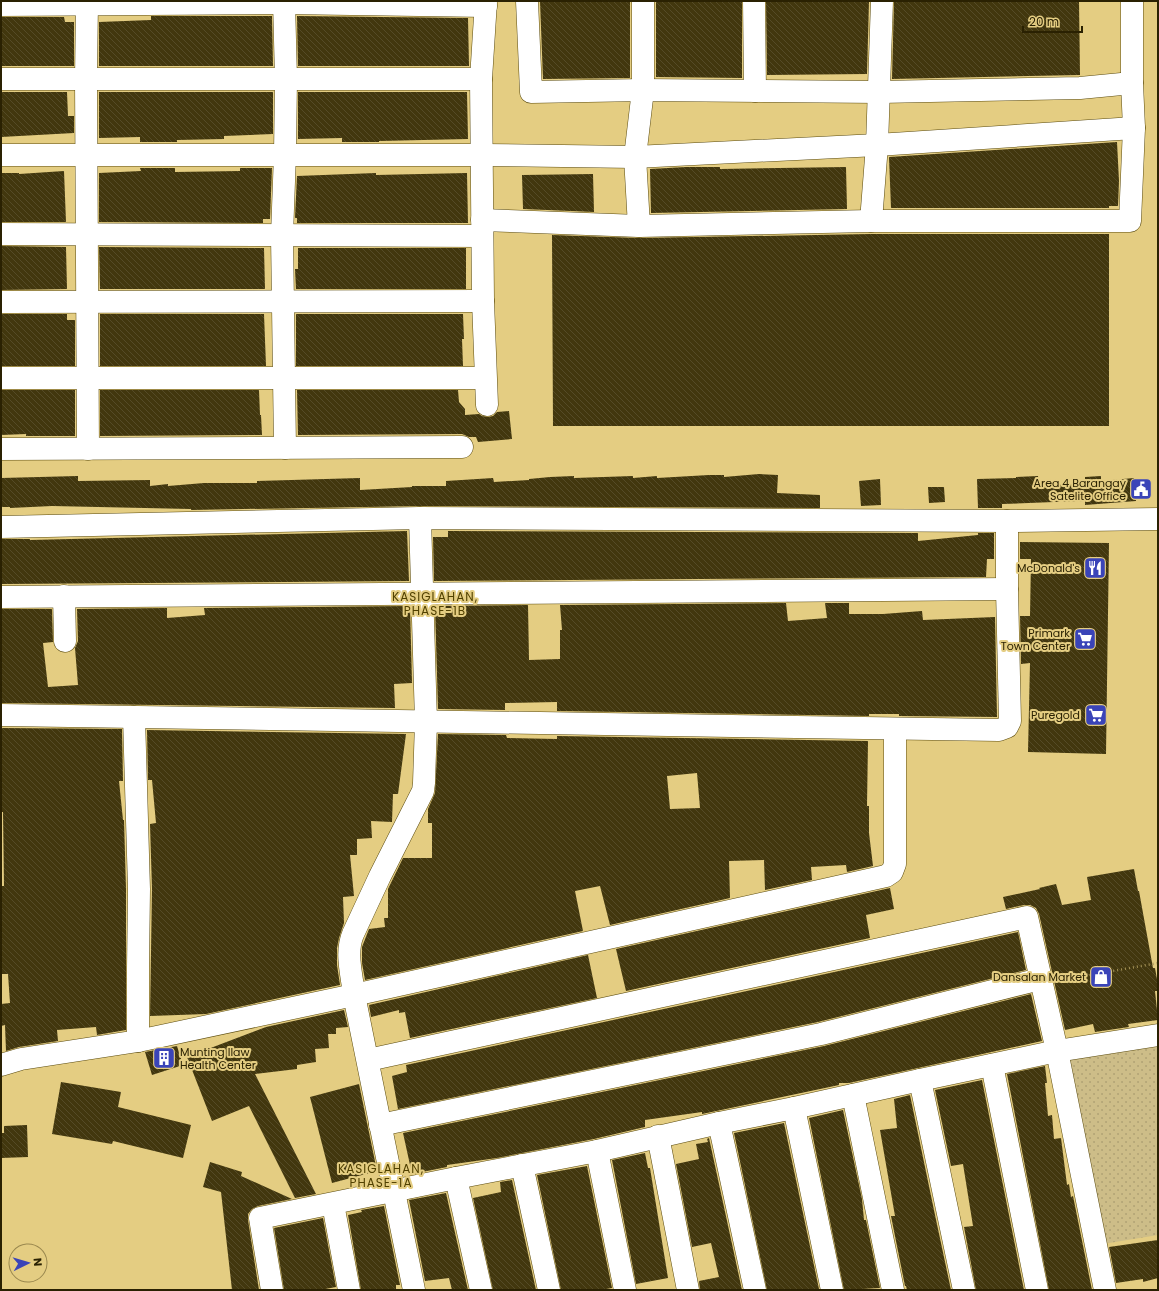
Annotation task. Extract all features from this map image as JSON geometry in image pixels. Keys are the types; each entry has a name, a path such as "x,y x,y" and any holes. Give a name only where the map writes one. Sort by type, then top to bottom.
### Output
{"street":[{"path":"527,1 531,92 643,90 880,92 1080,88 1132,83"},
{"path":"639,226 635,157 643,90 643,1"},
{"path":"754,1 755,91"},
{"path":"871,221 880,92 882,1"},
{"path":"1,234 282,235 482,228 871,221 1130,221 1134,128 1132,83 1132,1"},
{"path":"87,2 86,155 88,449"},
{"path":"1,5 87,2 486,3 481,79 483,301 486,406"},
{"path":"284,2 286,79 282,235 285,448"},
{"path":"1,78 481,79"},
{"path":"1,155 285,154 635,157 877,145 1134,128"},
{"path":"1,302 483,301"},
{"path":"1,378 485,378"},
{"path":"1,449 462,446"},
{"path":"414,1290 354,995 349,943 380,876 423,791 426,722 420,518"},
{"path":"1,527 420,518 1007,521 1158,519"},
{"path":"1,715 999,730 1007,727 1010,721 1007,521"},
{"path":"1,597 1007,589"},
{"path":"64,596 65,641"},
{"path":"134,717 139,889 138,1042"},
{"path":"1,1065 21,1060 138,1042 886,876 892,872 895,864 895,729"},
{"path":"368,1060 1027,917 1105,1290"},
{"path":"380,1125 820,1034 1040,981"},
{"path":"272,1290 260,1218 597,1151 658,1136 1056,1051 1158,1035"},
{"path":"992,1065 1037,1290"},
{"path":"920,1080 964,1290"},
{"path":"853,1095 893,1290"},
{"path":"794,1108 832,1290"},
{"path":"719,1123 755,1290"},
{"path":"658,1136 688,1290"},
{"path":"597,1151 625,1290"},
{"path":"522,1165 549,1290"},
{"path":"456,1178 481,1290"},
{"path":"333,1204 349,1290"}],"path":[{"path":"1040,981 1158,963"}],"shaded area":[{"path":"1158,1043 1158,1235 1103,1244 1067,1059"}],"building":[{"path":"540,1 630,1 630,78 543,79"},
{"path":"656,1 742,1 742,78 656,77"},
{"path":"766,1 869,1 867,74 767,75"},
{"path":"894,1 1079,1 1080,75 892,79"},
{"path":"151,16 272,16 273,66 99,66 99,22 151,20"},
{"path":"297,16 468,18 469,66 298,66"},
{"path":"1,17 64,17 65,22 74,22 74,66 1,66"},
{"path":"1,92 67,92 68,116 74,116 74,133 1,137"},
{"path":"99,92 273,92 273,134 224,136 224,139 177,140 177,142 140,142 140,137 99,138"},
{"path":"298,92 467,92 468,139 342,142 342,138 298,139"},
{"path":"1117,142 1119,181 1118,206 1109,206 1109,208 891,208 889,157"},
{"path":"720,167 720,169 846,167 847,209 651,213 650,169"},
{"path":"140,168 175,168 175,172 240,171 240,168 272,168 270,219 263,219 263,223 99,222 99,173 141,171"},
{"path":"64,171 66,222 1,222 1,173 19,174"},
{"path":"376,173 376,175 467,173 468,223 297,223 297,218 295,218 297,176"},
{"path":"593,174 594,212 523,209 522,175"},
{"path":"871,234 1109,234 1109,426 553,426 552,235 639,238"},
{"path":"1,246 66,247 67,289 1,290"},
{"path":"99,247 264,248 265,289 100,289"},
{"path":"298,248 466,248 466,289 296,289 295,269 298,269"},
{"path":"1,314 67,314 67,320 75,320 75,366 1,366"},
{"path":"100,314 264,314 266,366 100,366"},
{"path":"296,314 463,314 463,366 296,366"},
{"path":"1,390 75,390 75,436 26,436 26,434 1,435"},
{"path":"100,390 259,390 262,435 100,436"},
{"path":"297,390 458,390 459,402 465,409 465,415 479,414 488,417 493,416 497,412 509,411 512,439 478,442 476,437 469,437 462,434 298,435"},
{"path":"759,474 778,475 777,493 820,495 820,508 420,506 191,510 52,506 1,507 1,478 78,476 78,481 150,480 150,486 168,484 168,486 204,483 257,483 257,481 360,478 360,490 412,486 446,486 446,481 493,478 494,482 574,476 574,478 633,476 633,478 657,476 657,478 709,475 724,475 724,477"},
{"path":"1038,476 1039,485 1085,484 1085,477 1101,476 1101,481 1134,478 1136,501 1085,505 1085,501 1002,504 1002,508 978,508 977,479"},
{"path":"880,479 881,505 861,506 859,481"},
{"path":"928,487 944,487 945,502 929,503"},
{"path":"407,531 409,581 1,584 1,539 30,540"},
{"path":"448,531 918,533 918,541 978,535 978,533 994,533 994,559 987,559 986,577 434,581 433,537 448,537"},
{"path":"1020,542 1109,543 1106,754 1028,752 1030,663 1021,664 1020,616 1030,616 1031,559 1020,559"},
{"path":"786,603 788,621 827,618 825,603 849,603 849,614 883,614 922,611 923,620 995,617 997,717 899,716 899,714 869,714 869,716 557,711 557,702 505,703 505,710 438,709 435,606 528,605 529,660 560,659 560,630 562,630 560,605"},
{"path":"410,606 412,683 394,684 395,708 1,703 1,609 52,609 53,642 43,643 48,687 78,685 75,648 78,641 77,609 167,608 167,618 205,615 204,608"},
{"path":"1,728 122,729 123,781 119,781 124,820 126,889 126,1030 97,1035 96,1027 57,1030 58,1041 19,1047 6,1051 5,1025 1,1026 1,1004 10,1003 8,974 1,974 1,886 4,886 3,812 1,812"},
{"path":"147,730 406,734 398,794 393,794 392,822 371,821 372,838 357,839 357,855 350,855 354,896 343,897 344,923 337,948 337,965 340,985 206,1014 150,1016 152,889 150,824 156,823 152,780 148,780"},
{"path":"438,734 506,735 507,738 557,739 557,736 868,741 867,806 869,806 869,833 873,866 847,872 846,865 811,867 812,880 765,890 764,860 729,861 730,898 610,925 600,886 575,891 583,931 365,980 362,963 362,947 369,929 385,927 384,918 388,918 388,889 403,858 432,858 432,823 428,823 428,809 435,793","holes":["697,773 700,808 670,809 667,776"]},
{"name":"Dansalan Market","path":"1134,869 1153,968 1155,968 1158,985 1158,991 1155,991 1158,1020 1128,1024 1129,1027 1095,1032 1093,1024 1065,1030 1039,914 1036,908 1030,905 1006,909 1003,897 1056,884 1062,905 1091,900 1087,877"},
{"path":"890,888 894,909 866,915 870,938 626,991 616,949"},
{"path":"1018,932 1026,970 818,1022 398,1109 392,1076 407,1072 406,1065"},
{"path":"588,955 597,998 410,1038 405,1012 399,1013 399,1010 371,1017 369,1005"},
{"path":"1031,994 1042,1041 849,1083 839,1083 839,1085 702,1114 702,1112 645,1120 645,1127 594,1139 497,1158 447,1165 447,1167 412,1174 403,1133 824,1046"},
{"path":"344,1010 348,1027 336,1028 336,1034 328,1034 329,1048 315,1049 316,1062 297,1065 297,1069 255,1074 316,1194 295,1198 249,1106 212,1121 187,1057 266,1027"},
{"name":"Munting Ilaw Health Center","path":"177,1046 183,1065 152,1075 145,1052"},
{"path":"1045,1066 1048,1116 1052,1115 1054,1139 1061,1138 1067,1185 1069,1184 1071,1197 1073,1196 1092,1290 1049,1290 1007,1074"},
{"path":"982,1080 1024,1290 976,1290 964,1227 973,1226 963,1164 951,1166 935,1090"},
{"path":"61,1082 121,1092 118,1107 191,1125 183,1158 113,1141 112,1144 52,1134"},
{"path":"359,1084 377,1171 332,1183 310,1097"},
{"path":"910,1095 951,1290 907,1290 905,1286 891,1216 895,1216 880,1130 897,1128 894,1099"},
{"path":"843,1110 862,1199 864,1220 866,1220 880,1288 844,1290 809,1118"},
{"path":"784,1123 819,1289 767,1290 734,1133"},
{"path":"27,1125 28,1157 1,1158 1,1133 4,1133 4,1126"},
{"path":"709,1138 742,1290 700,1290 699,1281 719,1277 711,1243 692,1247 676,1164 699,1159 696,1144 708,1142 707,1139"},
{"path":"645,1153 648,1168 650,1168 668,1278 636,1284 612,1160"},
{"path":"210,1162 242,1172 241,1176 292,1199 258,1206 252,1209 248,1214 259,1290 232,1290 221,1192 203,1187"},
{"path":"587,1166 612,1288 600,1290 561,1290 537,1175"},
{"path":"512,1180 536,1290 493,1290 473,1198 501,1192 500,1182"},
{"path":"446,1193 468,1290 452,1290 449,1278 425,1281 409,1200"},
{"path":"384,1206 400,1285 396,1285 396,1290 361,1290 348,1215 362,1212 361,1210"},
{"path":"323,1218 336,1287 320,1290 284,1290 274,1228"},
{"path":"1158,1240 1158,1278 1143,1282 1143,1279 1116,1283 1109,1247"}],"place":[{"name":"Area 4 Barangay Satelite Office","path":"1141,489"},
{"name":"McDonald's","path":"1095,568"},
{"name":"Primark Town Center","path":"1085,639"},
{"name":"Puregold","path":"1096,715"},
{"name":"Dansalan Market","path":"1101,977"},
{"name":"Munting Ilaw Health Center","path":"164,1058"}],"district":[{"name":"KASIGLAHAN, PHASE-1B","path":"435,604"},
{"name":"KASIGLAHAN, PHASE-1A","path":"381,1176"}]}
